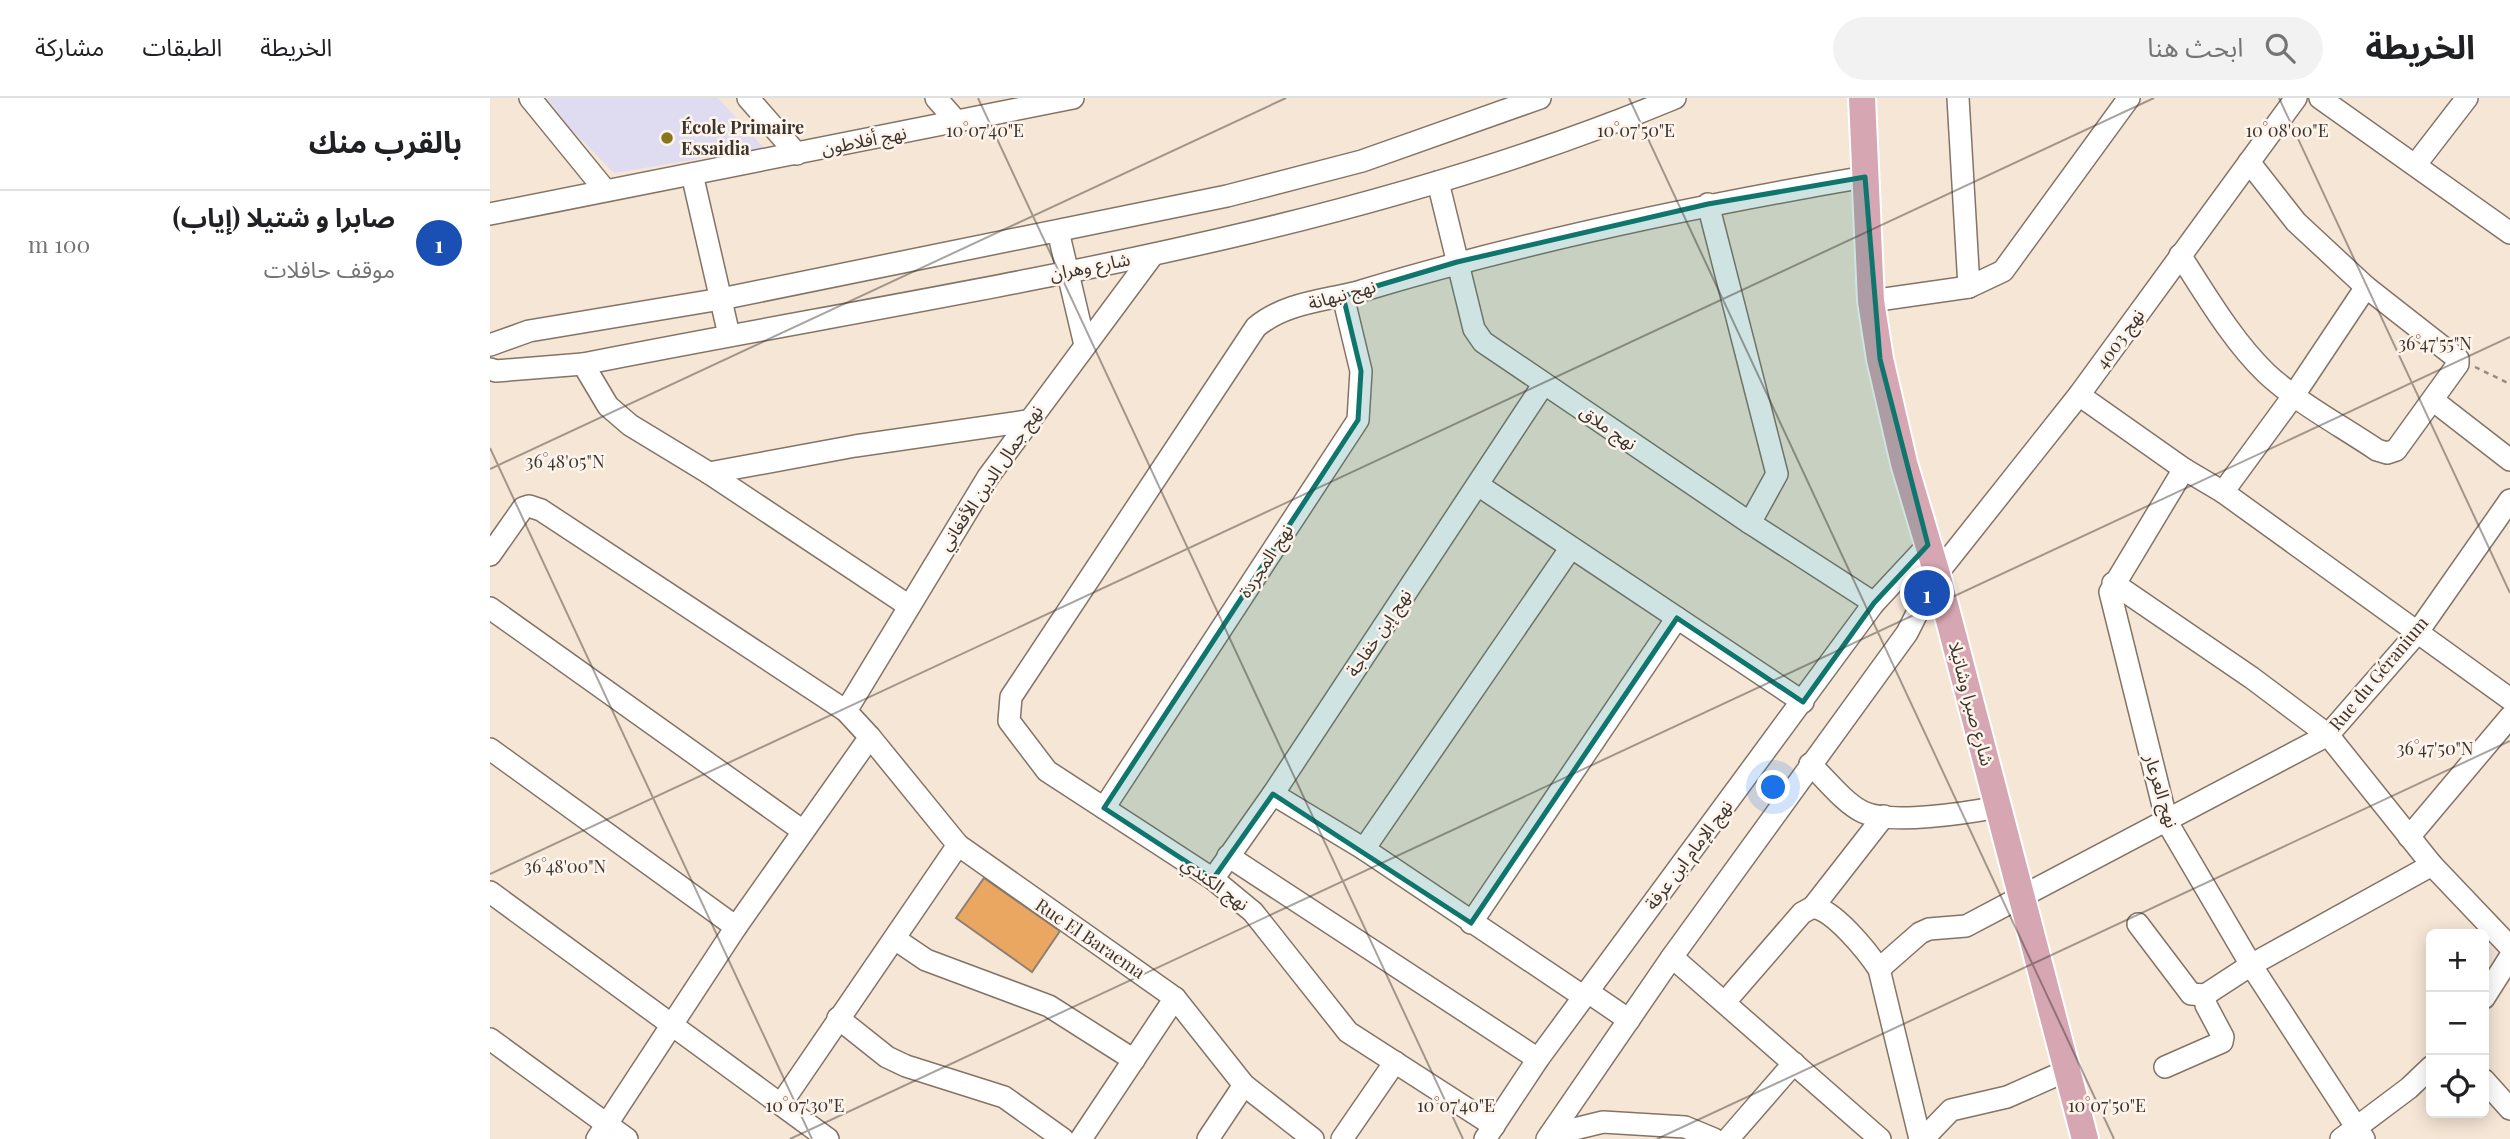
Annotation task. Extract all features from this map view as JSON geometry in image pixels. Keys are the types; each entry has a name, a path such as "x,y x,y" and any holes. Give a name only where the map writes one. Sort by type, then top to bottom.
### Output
{"main road":[{"name":"شارع صبرا وشاتيلا","path":"1862,98 1871,301 1893,416 1937,574 2020,899 2044,974 2085,1139"}],"street":[{"path":"530,98 606,190"},
{"path":"748,98 797,154"},
{"path":"936,98 957,122"},
{"name":"نهج أفلاطون","path":"490,214 1073,98"},
{"path":"490,345 529,331 721,299 1227,196 1362,161 1540,98"},
{"name":"شارع وهران","path":"490,369 496,371 583,364 1152,256 1438,182 1579,137 1675,98"},
{"path":"1958,98 1969,288"},
{"path":"1871,301 1969,288 2003,271 2129,98"},
{"name":"نهج 4003","path":"1548,1137 1672,957 1907,633 1937,574 2079,395 2296,98"},
{"path":"2320,98 2510,233"},
{"path":"2416,164 2467,98"},
{"path":"2180,256 2265,372 2294,396 2377,450 2388,453 2396,450 2434,401 2458,364 2458,359 2367,288 2296,222 2249,162"},
{"path":"692,174 729,335"},
{"name":"نهج نبهانة","path":"1011,697 1256,327 1285,309 1343,296 1457,262 1708,204 1865,177"},
{"name":"نهج ملاق","path":"1438,182 1477,335 1543,385 1874,603"},
{"path":"1708,204 1777,474 1750,523"},
{"path":"1058,231 1070,271 1084,345"},
{"name":"نهج جمال الدين الأفغاني","path":"846,711 988,477 1152,256"},
{"path":"2223,492 2294,396 2367,288"},
{"name":"نهج المجردة","path":"1104,808 1358,420 1361,371 1343,296"},
{"path":"583,364 608,406 630,425 709,473 909,606"},
{"name":"نهج إبن خفاجة","path":"1213,879 1273,794 1543,385"},
{"path":"2079,395 2184,469 2223,492 2510,698"},
{"path":"2434,401 2510,460"},
{"path":"709,473 855,446 1027,421"},
{"path":"2184,469 2113,583 2252,678 2328,735 2432,865 2510,947"},
{"path":"1478,485 1802,702"},
{"name":"Rue du Géranium","path":"1879,969 1920,933 1966,926 2328,735 2417,633 2510,500"},
{"name":"Rue El Baraema","path":"490,555 523,508 529,506 541,510 846,711 958,845 1175,998 1244,1086 1313,1139"},
{"name":"نهج الإمام ابن عرفة","path":"1490,1132 1538,1059 1874,603 1928,545"},
{"path":"1364,849 1570,549"},
{"name":"نهج العرعار","path":"2113,583 2110,592 2167,822 2353,1136"},
{"path":"490,608 803,831"},
{"path":"1471,923 1676,618"},
{"name":"نهج الكندي","path":"1011,697 1009,721 1038,763 1213,879 1253,912 1336,1021 1490,1132"},
{"path":"2409,837 2510,717"},
{"path":"602,1131 736,927 870,737"},
{"path":"490,749 736,927"},
{"path":"1810,764 1860,811 1884,816 1942,817 1998,807"},
{"path":"1273,794 1364,849 1471,923 1629,1020"},
{"path":"1725,1002 1802,913 1813,907 1884,816"},
{"path":"780,1104 958,845"},
{"path":"1228,856 1538,1059"},
{"path":"2138,924 2190,995 2205,995 2251,965 2432,865"},
{"path":"490,892 828,1139"},
{"path":"1813,907 1826,910 1870,955 1879,969 1922,1139"},
{"path":"895,939 926,960 1049,1006 1134,1060"},
{"path":"1672,957 1880,1139"},
{"path":"2488,992 2510,957"},
{"path":"2165,1068 2222,1042 2223,1037 2204,1000 2205,995"},
{"path":"1081,1139 1175,998"},
{"path":"838,1018 887,1057 906,1066 1004,1097 1063,1139"},
{"path":"490,1039 602,1131 627,1139"},
{"path":"1342,1139 1395,1062"},
{"path":"1728,1139 1794,1063"},
{"path":"1922,1139 1951,1110 2007,1097 2068,1070"},
{"path":"2353,1136 2426,1072"},
{"path":"1208,1139 1244,1086"},
{"path":"2489,1086 2510,1109"},
{"path":"1548,1137 1603,1122 1685,1127 1714,1139"}],"path":[{"path":"2458,359 2510,384"}],"highlighted area":[{"path":"1865,177 1880,359 1928,545 1874,603 1803,702 1677,618 1471,923 1273,794 1213,879 1104,808 1358,420 1361,371 1343,296 1457,262 1708,204"}],"shaded area":[{"name":"École Primaire Essaidia","path":"547,98 718,98 764,148 614,173 569,127"}],"building":[{"path":"984,878 1060,931 1032,972 956,918"}],"place":[{"name":"École Primaire Essaidia","path":"667,138"},
{"name":"صابرا و شتيلا (إياب)","path":"1927,593"}]}
